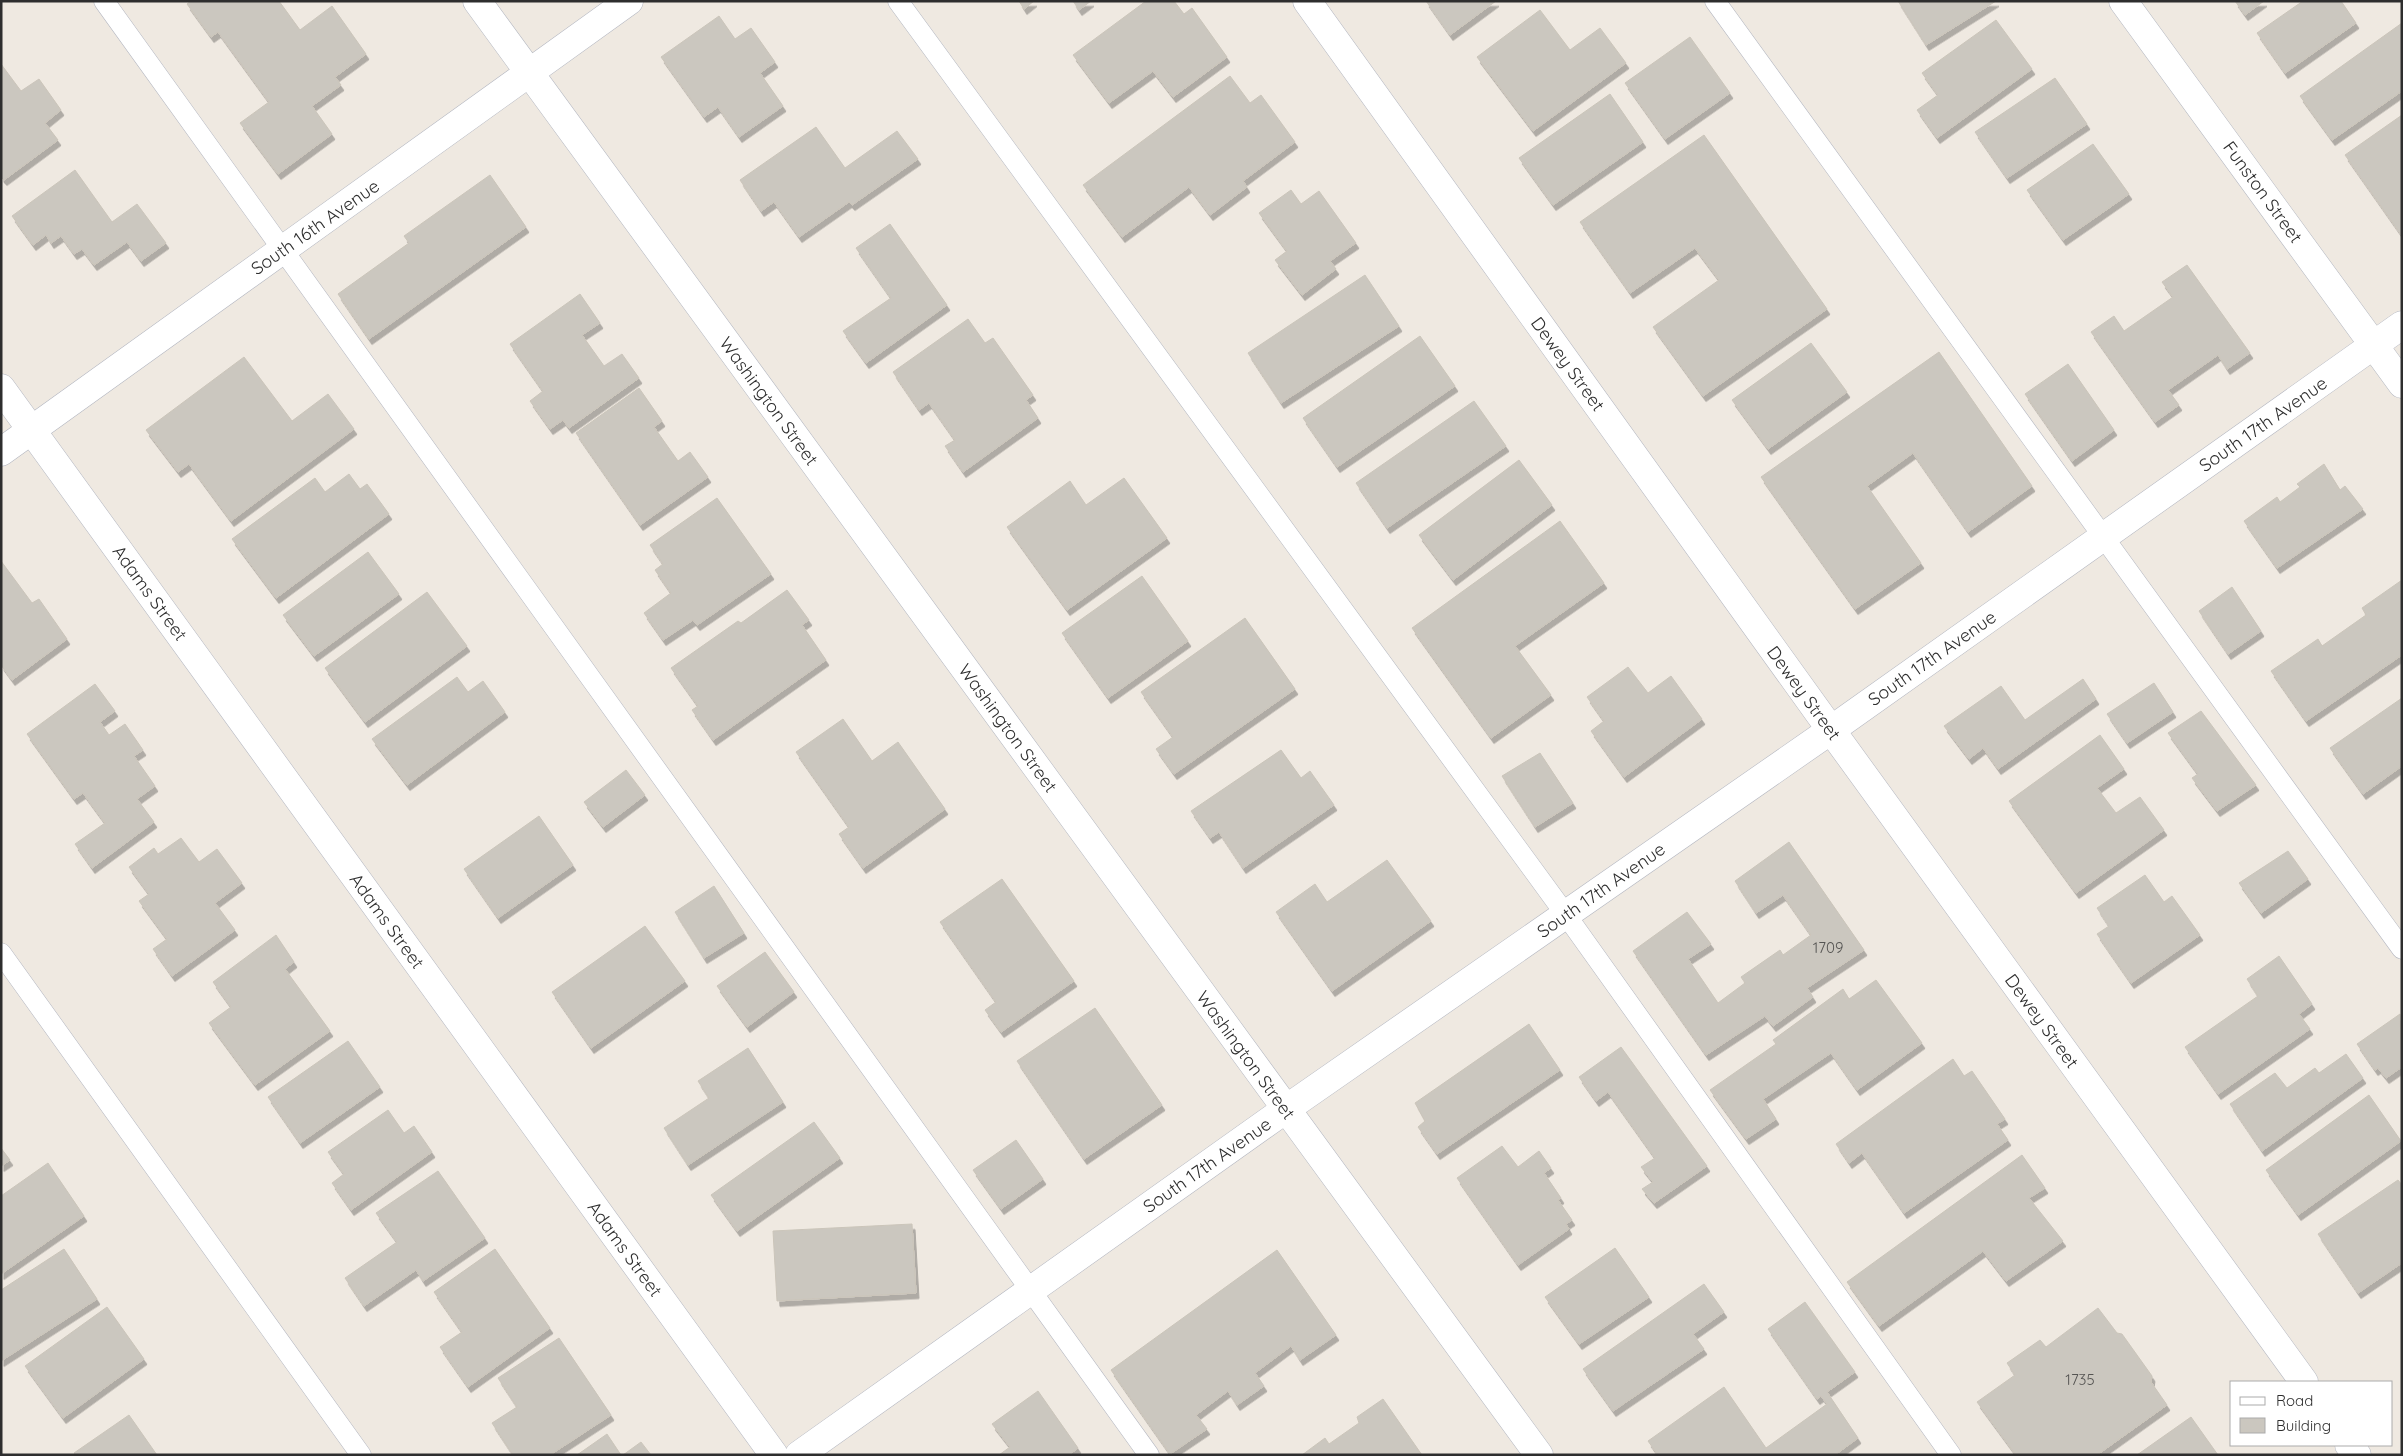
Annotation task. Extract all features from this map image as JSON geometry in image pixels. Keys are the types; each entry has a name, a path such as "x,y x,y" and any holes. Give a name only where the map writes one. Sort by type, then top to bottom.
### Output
{"street":[{"name":"Washington Street","path":"477,1 1539,1455"},
{"name":"South 16th Avenue","path":"1,452 530,74 629,1"},
{"name":"Dewey Street","path":"1307,1 1831,730 2303,1381"},
{"name":"Funston Street","path":"2123,1 2402,384"},
{"name":"South 17th Avenue","path":"799,1455 1286,1109 1831,730 2402,325"},
{"name":"Adams Street","path":"1,388 774,1455"}],"lane":[{"path":"104,1 1149,1455"},
{"path":"898,1 1566,915 1950,1455"},
{"path":"1715,1 2402,949"},
{"path":"1,953 361,1455"}],"building":[{"path":"191,1 279,1 300,30 332,6 366,54 335,77 341,85 312,106 332,134 278,174 240,123 269,102 218,32 211,37 187,4"},
{"path":"1019,1 1034,1 1024,9"},
{"path":"1073,1 1091,1 1079,10"},
{"path":"1146,1 1174,1 1184,14 1192,8 1227,57 1173,97 1153,71 1109,103 1073,55"},
{"path":"1426,1 1496,1 1450,35"},
{"path":"1898,1 1996,1 1926,45"},
{"path":"2235,1 2264,1 2245,15"},
{"path":"2303,1 2341,1 2356,23 2285,73 2257,33"},
{"path":"1540,10 1570,50 1600,28 1626,63 1533,131 1477,57"},
{"path":"719,16 735,39 751,28 775,62 760,73 783,106 739,137 718,107 704,117 661,57"},
{"path":"1996,20 2032,69 1937,138 1917,110 1938,95 1922,73"},
{"path":"2402,23 2402,91 2332,140 2300,96"},
{"path":"1690,37 1730,93 1665,139 1625,83"},
{"path":"1,64 21,91 39,79 61,110 45,123 58,140 4,180 1,177"},
{"path":"1230,76 1250,103 1261,95 1295,142 1243,181 1247,187 1210,215 1189,187 1122,237 1083,185"},
{"path":"2055,78 2087,124 2007,178 1975,132"},
{"path":"1610,94 1643,142 1553,205 1519,158"},
{"path":"2402,115 2402,236 2345,155"},
{"path":"816,127 845,168 897,131 918,159 852,205 849,202 799,237 774,202 761,211 740,180"},
{"path":"1704,135 1827,309 1703,396 1653,327 1719,280 1695,248 1630,293 1580,222"},
{"path":"2093,144 2129,194 2063,240 2027,190"},
{"path":"75,170 112,222 137,204 166,243 141,261 127,242 94,265 82,249 74,254 61,236 51,243 46,235 33,245 12,216"},
{"path":"490,175 526,227 369,339 338,294 409,243 404,236"},
{"path":"1291,190 1301,204 1319,191 1356,243 1330,261 1336,269 1302,295 1275,260 1287,251 1259,213"},
{"path":"890,224 947,305 866,363 843,331 891,298 856,248"},
{"path":"2187,265 2250,353 2227,369 2218,355 2168,390 2179,405 2155,422 2091,332 2114,316 2124,331 2173,297 2162,282"},
{"path":"1365,275 1399,326 1281,403 1248,353"},
{"path":"580,294 600,323 582,335 604,366 622,354 639,378 569,428 563,420 550,429 530,401 543,391 510,344"},
{"path":"968,319 985,343 993,338 1033,395 1026,400 1038,418 963,472 945,446 955,440 929,403 919,410 893,372"},
{"path":"1420,336 1455,386 1337,467 1303,418"},
{"path":"1811,343 1847,392 1768,449 1732,400"},
{"path":"1939,352 2032,486 1968,532 1913,453 1867,486 1921,563 1855,609 1761,477"},
{"path":"244,357 292,421 328,394 354,429 231,521 189,464 178,472 146,430"},
{"path":"2068,364 2114,430 2072,461 2025,394"},
{"path":"639,388 662,421 654,427 678,461 690,452 708,477 640,525 576,433"},
{"path":"1474,401 1506,446 1387,528 1356,483"},
{"path":"1519,460 1552,505 1453,580 1419,535"},
{"path":"2324,464 2340,490 2345,486 2363,509 2277,568 2244,521 2277,497 2280,502 2300,487 2297,484"},
{"path":"349,474 360,489 367,484 389,514 276,598 232,539 315,478 325,492"},
{"path":"1124,478 1167,538 1067,610 1007,527 1070,481 1086,505"},
{"path":"717,498 771,574 697,625 693,620 663,640 644,613 671,593 655,570 663,564 650,545"},
{"path":"1560,521 1604,583 1515,646 1551,695 1491,738 1412,628"},
{"path":"368,552 399,594 314,656 283,615"},
{"path":"1,561 32,603 39,599 67,639 12,680 1,665"},
{"path":"1142,576 1188,641 1108,698 1062,633"},
{"path":"2402,580 2402,655 2306,721 2271,671 2318,639 2322,646 2366,615 2362,608"},
{"path":"2232,587 2261,631 2228,654 2199,611"},
{"path":"787,590 809,620 802,625 826,660 713,740 692,710 698,706 671,668 738,621 741,623"},
{"path":"427,592 467,646 365,722 325,668"},
{"path":"1245,618 1295,689 1174,774 1156,749 1173,737 1141,692"},
{"path":"1628,667 1648,693 1671,676 1702,719 1624,777 1591,731 1604,721 1587,697"},
{"path":"457,677 468,692 483,681 505,712 407,785 372,739"},
{"path":"2083,679 2096,699 1998,769 1983,748 1969,759 1944,726 2001,686 2025,720"},
{"path":"2154,683 2173,712 2127,743 2107,714"},
{"path":"95,684 115,711 100,722 109,735 125,724 143,750 134,756 155,786 137,799 154,822 92,868 75,844 105,823 83,793 74,799 27,734"},
{"path":"2402,698 2402,766 2363,794 2330,748"},
{"path":"2201,711 2256,785 2217,811 2192,778 2198,774 2168,733"},
{"path":"843,719 872,761 898,742 945,809 863,868 839,834 849,827 796,752"},
{"path":"2100,735 2124,769 2097,788 2116,813 2140,797 2164,830 2076,893 2009,801"},
{"path":"1281,750 1301,778 1310,771 1334,805 1243,868 1219,832 1210,838 1191,811"},
{"path":"1540,753 1573,803 1535,827 1502,776"},
{"path":"626,770 645,795 603,827 584,802"},
{"path":"539,816 573,865 498,918 464,869"},
{"path":"181,838 199,862 217,849 242,883 215,903 235,930 172,976 153,949 167,939 139,901 149,894 129,867 154,848 158,854"},
{"path":"1789,842 1864,950 1807,988 1813,997 1773,1026 1765,1016 1706,1055 1633,951 1687,912 1711,944 1688,959 1718,1003 1745,983 1741,977 1780,950 1783,955 1811,935 1783,895 1756,913 1735,881"},
{"path":"2288,851 2308,879 2261,913 2239,883"},
{"path":"1387,860 1431,921 1332,991 1276,912 1315,884 1327,902"},
{"path":"2145,875 2164,902 2172,896 2200,935 2131,983 2097,934 2109,926 2097,908"},
{"path":"1002,879 1074,981 1001,1032 985,1010 996,1002 940,922"},
{"path":"714,886 744,933 704,958 675,912"},
{"path":"645,926 685,981 591,1048 552,992"},
{"path":"276,935 294,962 285,969 330,1031 255,1085 209,1023 231,1007 213,982"},
{"path":"765,952 794,992 747,1027 717,986"},
{"path":"2279,956 2312,1004 2299,1014 2310,1029 2218,1094 2185,1047 2258,996 2247,979"},
{"path":"1876,980 1922,1043 1857,1090 1831,1053 1763,1099 1776,1119 1746,1139 1710,1090 1776,1044 1773,1040 1843,989 1849,999"},
{"path":"1095,1008 1162,1105 1084,1159 1017,1061"},
{"path":"2400,1014 2402,1067 2386,1078 2378,1068 2375,1070 2357,1044"},
{"path":"1529,1024 1560,1070 1437,1154 1418,1127 1425,1121 1415,1103"},
{"path":"348,1041 380,1087 300,1143 268,1097"},
{"path":"1621,1047 1707,1166 1654,1203 1642,1189 1653,1182 1641,1167 1655,1158 1608,1092 1596,1101 1579,1077"},
{"path":"748,1048 783,1102 688,1165 664,1128 709,1098 698,1081"},
{"path":"2346,1054 2363,1078 2262,1151 2230,1104 2275,1073 2287,1088 2315,1068 2319,1073"},
{"path":"1953,1059 1964,1076 1972,1071 2005,1119 1997,1124 2008,1140 1904,1213 1862,1153 1849,1163 1836,1144"},
{"path":"2369,1095 2401,1141 2298,1215 2266,1170"},
{"path":"388,1110 404,1133 414,1126 432,1152 351,1210 332,1183 344,1174 328,1152"},
{"path":"814,1122 840,1158 737,1231 711,1195"},
{"path":"1016,1140 1043,1179 1001,1209 973,1170"},
{"path":"1502,1146 1518,1167 1539,1151 1551,1168 1544,1173 1561,1198 1558,1200 1572,1220 1566,1224 1569,1229 1518,1265 1457,1178"},
{"path":"1,1148 10,1160 1,1166"},
{"path":"2022,1155 2045,1188 2029,1198 2063,1241 2006,1281 1983,1251 1879,1326 1847,1282"},
{"path":"48,1163 84,1216 1,1274 1,1196"},
{"path":"438,1171 485,1238 423,1281 416,1270 364,1306 345,1278 397,1242 376,1213"},
{"path":"2398,1180 2402,1185 2402,1263 2358,1293 2318,1234"},
{"path":"912,1224 916,1293 777,1301 773,1231"},
{"path":"1615,1248 1649,1297 1579,1344 1545,1297"},
{"path":"64,1249 97,1299 1,1361 1,1290"},
{"path":"495,1249 550,1328 468,1387 440,1347 462,1332 434,1292"},
{"path":"1277,1250 1336,1335 1300,1360 1291,1346 1255,1373 1264,1386 1237,1405 1228,1391 1196,1415 1207,1429 1170,1454 1111,1370"},
{"path":"1704,1284 1724,1312 1693,1334 1704,1349 1613,1411 1583,1369"},
{"path":"1805,1302 1855,1372 1827,1392 1858,1438 1835,1455 1658,1455 1648,1441 1724,1387 1766,1448 1827,1404 1821,1396 1817,1399 1768,1329"},
{"path":"107,1307 144,1359 63,1418 25,1366"},
{"path":"2098,1308 2117,1333 2122,1334 2152,1376 2151,1382 2167,1405 2097,1455 2016,1455 1977,1402 2015,1375 2007,1363 2040,1340 2046,1347"},
{"path":"559,1338 611,1415 550,1455 513,1455 492,1423 517,1407 498,1378"},
{"path":"1038,1391 1078,1448 1069,1455 999,1455 1010,1447 992,1424"},
{"path":"1383,1399 1422,1455 1302,1455 1325,1438 1329,1444 1359,1423 1357,1417"},
{"path":"129,1415 157,1455 76,1455 74,1453"},
{"path":"2191,1417 2218,1455 2137,1455"},
{"path":"607,1434 621,1455 577,1455"},
{"path":"641,1442 651,1455 623,1455"}]}
